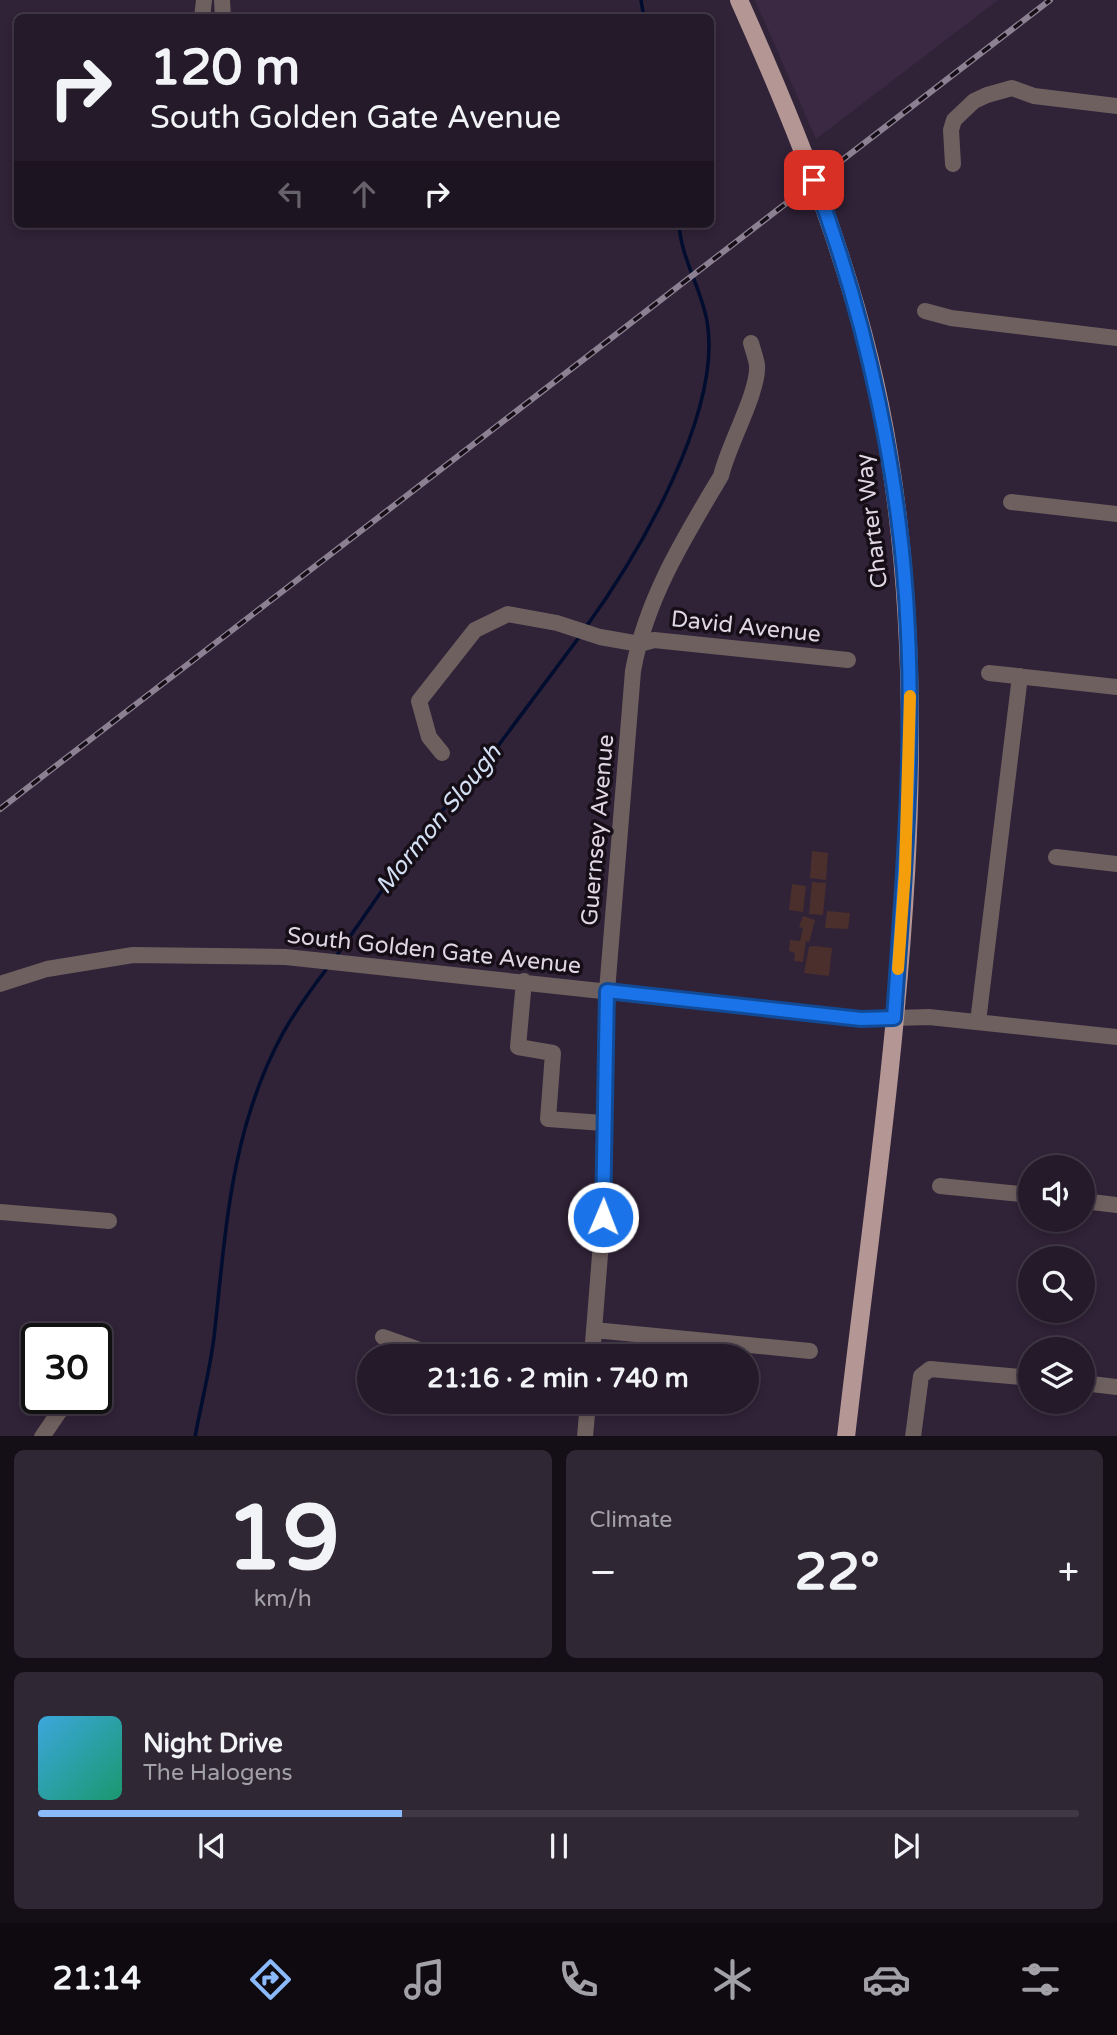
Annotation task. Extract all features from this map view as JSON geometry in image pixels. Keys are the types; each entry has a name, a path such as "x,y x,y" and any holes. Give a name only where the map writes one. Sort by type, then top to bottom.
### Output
{"main road":[{"name":"Charter Way","path":"739,0 789,114 822,201 855,306 889,454 908,631 910,738 894,1018 846,1436"}],"street":[{"path":"953,164 951,130 954,120 974,101 1012,88 1034,96 1117,106"},
{"path":"925,311 951,318 1117,338"},
{"name":"Guernsey Avenue","path":"593,1344 603,1217 607,991 634,671 657,592 721,476 726,455 747,405 757,366 751,343"},
{"path":"1011,502 1117,514"},
{"name":"David Avenue","path":"442,753 429,737 419,701 475,630 508,614 557,623 600,638 640,644 654,640 848,660"},
{"path":"989,673 1117,687"},
{"path":"978,1022 1020,676"},
{"path":"1056,857 1117,863"},
{"name":"South Golden Gate Avenue","path":"0,984 47,969 133,955 286,957 861,1019 929,1017 1117,1037"},
{"path":"524,981 518,1047 553,1053 548,1119 603,1123"},
{"path":"940,1186 1018,1194"},
{"path":"1095,1202 1117,1205"},
{"path":"0,1212 109,1221"},
{"path":"594,1330 810,1351"},
{"path":"383,1337 403,1344"},
{"path":"913,1436 921,1376 926,1372 943,1368 1018,1377"},
{"path":"1095,1384 1117,1387"},
{"path":"44,1436 58,1414"},
{"path":"585,1436 587,1414"}],"shaded area":[{"path":"755,0 998,0 816,139"}],"building":[{"path":"812,851 828,853 826,880 810,878"},
{"path":"812,882 826,883 823,915 809,914"},
{"path":"792,884 806,886 803,912 789,910"},
{"path":"827,911 850,913 848,929 825,928"},
{"path":"803,916 815,920 809,942 806,941 803,962 794,961 795,953 789,951 790,940 800,941 803,928 799,927"},
{"path":"809,947 832,948 829,976 804,973"}],"waterway":[{"name":"Mormon Slough","path":"641,0 643,14"},
{"name":"Mormon Slough","path":"586,627 651,523 672,481 702,397 709,357 707,321 683,249 680,228"},
{"name":"Mormon Slough","path":"335,958 406,856 439,814 483,766 580,636"},
{"name":"Mormon Slough","path":"195,1436 212,1349 227,1220 241,1144 265,1070 283,1033 328,967"}],"railway":[{"path":"0,809 1050,0"}],"slow traffic":[{"path":"898,969 905,871 910,696"}],"route":[{"path":"603,1217 607,991 861,1019 894,1018 905,871 910,738 908,631 889,454 879,404 855,306 814,180"}]}
